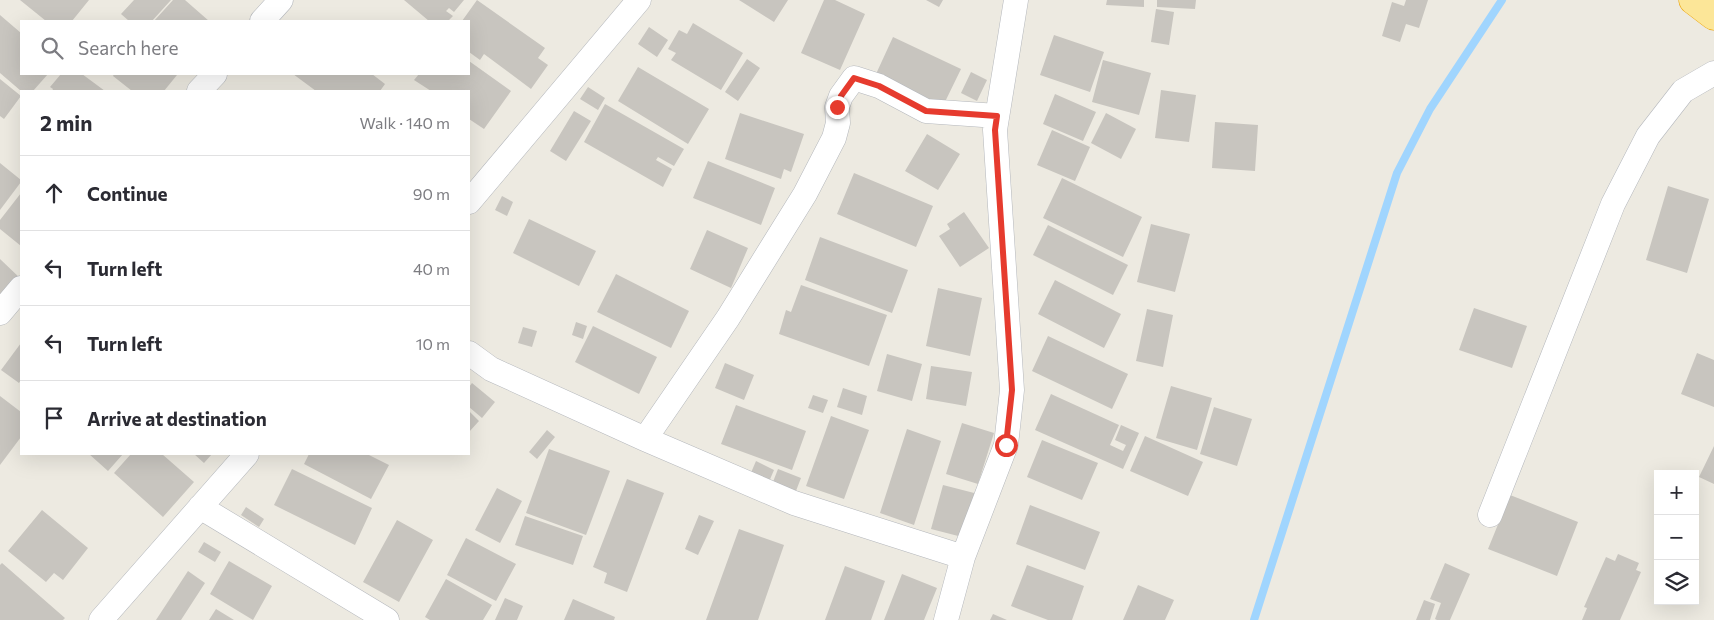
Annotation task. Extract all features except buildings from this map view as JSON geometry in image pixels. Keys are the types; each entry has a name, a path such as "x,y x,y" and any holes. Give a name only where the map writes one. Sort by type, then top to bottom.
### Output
{"highway":[{"path":"1693,0 1714,16"}],"street":[{"path":"263,20 281,0"},
{"path":"470,201 639,0"},
{"path":"946,620 963,557 1006,445 1012,390 995,130 1016,0"},
{"path":"1490,515 1613,204 1643,144 1683,91 1714,72"},
{"path":"200,90 214,75"},
{"path":"645,439 728,318 805,194 834,138 838,123 837,107 841,96 854,78 879,86 926,111 997,116"},
{"path":"0,313 20,289"},
{"path":"470,354 491,368 645,439 794,503 963,557"},
{"path":"101,620 247,455"},
{"path":"200,507 387,620"}],"waterway":[{"path":"1254,620 1397,173 1430,109 1502,0"}],"route":[{"path":"837,107 841,96 854,78 879,86 926,111 997,116 995,130 1012,390 1006,445"}]}
